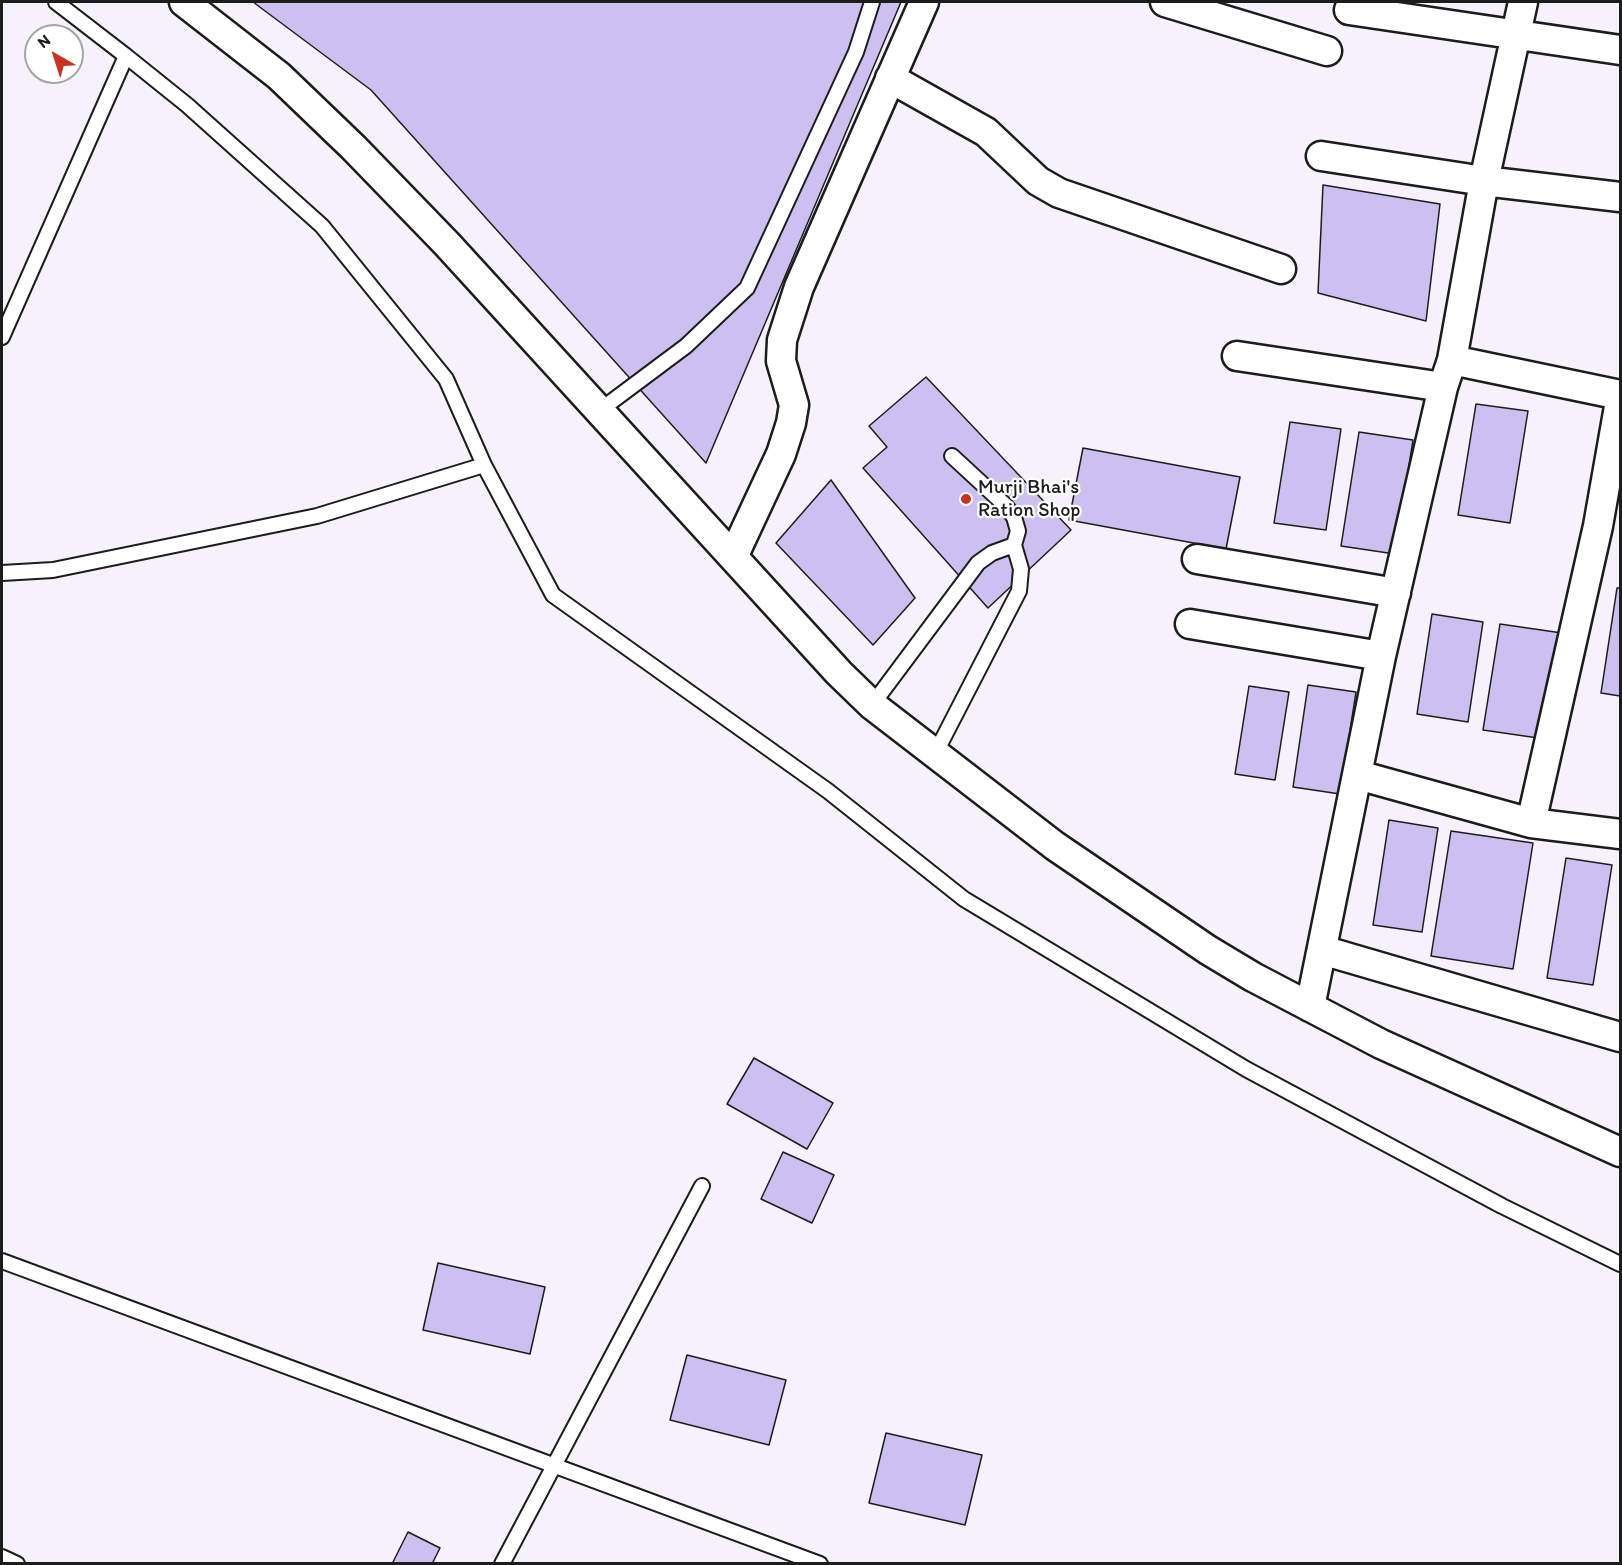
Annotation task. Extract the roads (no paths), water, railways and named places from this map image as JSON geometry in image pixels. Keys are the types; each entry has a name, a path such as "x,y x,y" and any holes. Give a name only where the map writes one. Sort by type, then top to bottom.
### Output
{"street":[{"path":"184,2 279,76 354,148 839,673 872,705 1055,846 1208,950 1310,1007 1470,1086 1620,1152"},
{"path":"734,557 781,454 790,423 794,405 781,361 782,340 799,287 924,2"},
{"path":"1165,2 1327,51"},
{"path":"1310,1007 1381,656 1443,387 1452,360 1484,181 1522,2"},
{"path":"1349,10 1620,50"},
{"path":"890,78 986,132 1038,181 1059,193 1281,269"},
{"path":"1321,156 1484,181 1620,197"},
{"path":"1237,356 1443,387"},
{"path":"1452,360 1620,395"},
{"path":"1531,823 1609,529 1620,401"},
{"path":"1197,559 1396,593"},
{"path":"1190,624 1381,656"},
{"path":"1358,775 1531,823 1620,834"},
{"path":"1322,950 1620,1037"}],"lane":[{"path":"56,2 187,105 322,226 446,380 484,465 553,595 828,791 964,899 1246,1069 1502,1206 1620,1264"},
{"path":"599,411 686,346 747,288 856,52 872,2"},
{"path":"2,337 126,56"},
{"path":"935,754 1019,591 1021,569 1014,545 1018,531 1009,511 952,456"},
{"path":"2,573 53,570 317,516 484,465"},
{"path":"872,705 978,563 992,553 1014,545"},
{"path":"502,1563 702,1186"},
{"path":"2,1262 820,1563"},
{"path":"2,1557 17,1563"}],"place":[{"name":"Murji Bhai's Ration Shop","path":"966,499"}]}
